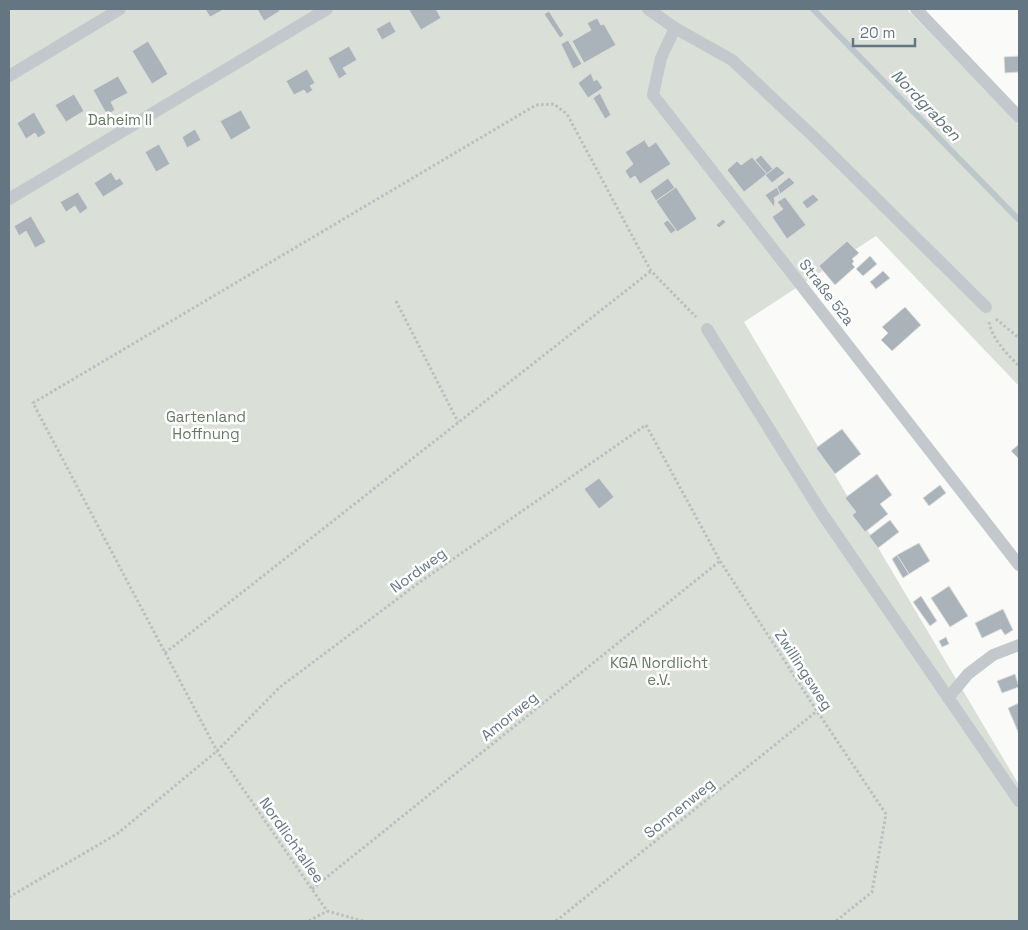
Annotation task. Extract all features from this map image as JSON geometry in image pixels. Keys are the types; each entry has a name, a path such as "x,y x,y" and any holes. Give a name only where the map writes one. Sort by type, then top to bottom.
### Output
{"lane":[{"path":"9,76 120,9"},
{"path":"9,199 327,9"},
{"path":"648,9 675,28 732,60 815,138 986,308"},
{"path":"916,9 1019,116"},
{"name":"Straße 52a","path":"675,28 661,58 653,95 1019,565"},
{"path":"707,328 821,512 1019,800"},
{"path":"948,698 968,674 993,655 1019,645"}],"path":[{"name":"Nordlichtallee","path":"327,911 216,751 33,403 536,105 554,104 567,114 651,271"},
{"path":"165,653 651,271 707,328"},
{"path":"396,301 459,423"},
{"path":"986,308 998,322 1019,338"},
{"path":"986,308 990,328 1005,351 1019,366"},
{"name":"Zwillingsweg","path":"646,425 720,561 886,814 872,892 836,921"},
{"name":"Nordweg","path":"9,897 117,834 216,751 288,681 420,582 646,425"},
{"name":"Amorweg","path":"312,889 720,561"},
{"name":"Sonnenweg","path":"556,921 817,711"},
{"path":"309,921 327,911 363,921"}],"green space":[{"path":"9,9 907,9 1019,125 1019,386 876,236 744,322 1019,785 1019,921 9,921"}],"building":[{"path":"205,9 225,9 210,17"},
{"path":"257,9 279,9 280,11 264,21"},
{"path":"436,9 441,18 421,30 409,10"},
{"path":"549,11 564,35 560,38 544,14"},
{"path":"597,18 601,25 604,24 616,45 584,63 572,41 591,30 587,23"},
{"path":"390,21 396,32 382,40 376,29"},
{"path":"568,40 582,64 573,69 561,44"},
{"path":"148,41 168,74 152,84 132,51"},
{"path":"349,46 357,60 343,68 347,74 339,79 328,58"},
{"path":"1019,56 1019,72 1005,73 1004,57"},
{"path":"307,69 315,83 310,86 313,90 307,94 304,90 294,95 286,81"},
{"path":"591,73 594,81 597,79 603,88 588,98 578,83"},
{"path":"118,76 128,93 111,102 115,110 107,115 93,90"},
{"path":"600,93 611,115 605,119 593,98"},
{"path":"74,94 84,111 66,122 55,105"},
{"path":"241,110 251,128 231,140 220,121"},
{"path":"34,112 46,133 38,138 35,133 26,139 17,123"},
{"path":"195,129 201,140 187,148 182,137"},
{"path":"646,139 645,141 649,147 656,142 671,164 640,184 635,176 630,179 625,171 633,164 625,152"},
{"path":"159,144 170,164 156,172 145,152"},
{"path":"761,155 773,169 767,174 755,160"},
{"path":"752,157 767,174 744,192 727,170 737,161 741,165"},
{"path":"777,166 785,173 772,183 765,175"},
{"path":"111,172 116,180 120,178 124,184 103,197 94,183"},
{"path":"789,177 795,183 780,194 777,187"},
{"path":"668,178 675,188 656,201 650,191"},
{"path":"676,187 697,219 677,232 656,201"},
{"path":"777,187 780,194 774,198 774,207 765,195"},
{"path":"78,192 88,208 80,214 75,206 66,212 60,202"},
{"path":"813,194 819,200 807,209 802,202"},
{"path":"785,197 806,225 787,239 772,217 783,209 777,202"},
{"path":"31,216 46,242 35,248 26,231 19,236 14,226"},
{"path":"723,219 726,222 719,228 716,225"},
{"path":"668,220 676,230 671,234 663,223"},
{"path":"847,241 859,253 852,259 854,261 852,264 855,267 835,285 819,266"},
{"path":"870,256 877,264 863,276 856,269"},
{"path":"883,271 890,278 876,289 870,282"},
{"path":"905,307 921,325 892,351 881,340 888,333 882,327"},
{"path":"842,429 861,454 835,474 816,448"},
{"path":"1019,444 1019,459 1011,451"},
{"path":"877,474 892,495 880,504 888,514 865,532 852,515 856,512 845,498"},
{"path":"599,478 614,497 599,509 584,489"},
{"path":"940,485 946,493 929,506 923,498"},
{"path":"890,520 899,532 878,548 869,536"},
{"path":"919,543 930,561 909,574 897,555"},
{"path":"897,555 909,574 903,578 892,559"},
{"path":"949,586 968,616 950,627 931,598"},
{"path":"921,596 937,621 930,626 913,602"},
{"path":"1003,609 1013,630 1005,635 1001,629 982,638 975,623"},
{"path":"946,637 949,644 942,647 939,641"},
{"path":"1015,674 1019,687 1002,693 997,681"},
{"path":"1019,703 1019,734 1008,708"}],"waterway":[{"name":"Nordgraben","path":"813,9 1019,220"}],"park label":[{"name":"Daheim II","path":"120,119"},
{"name":"Gartenland Hoffnung","path":"206,424"},
{"name":"KGA Nordlicht e.V.","path":"659,670"}]}
